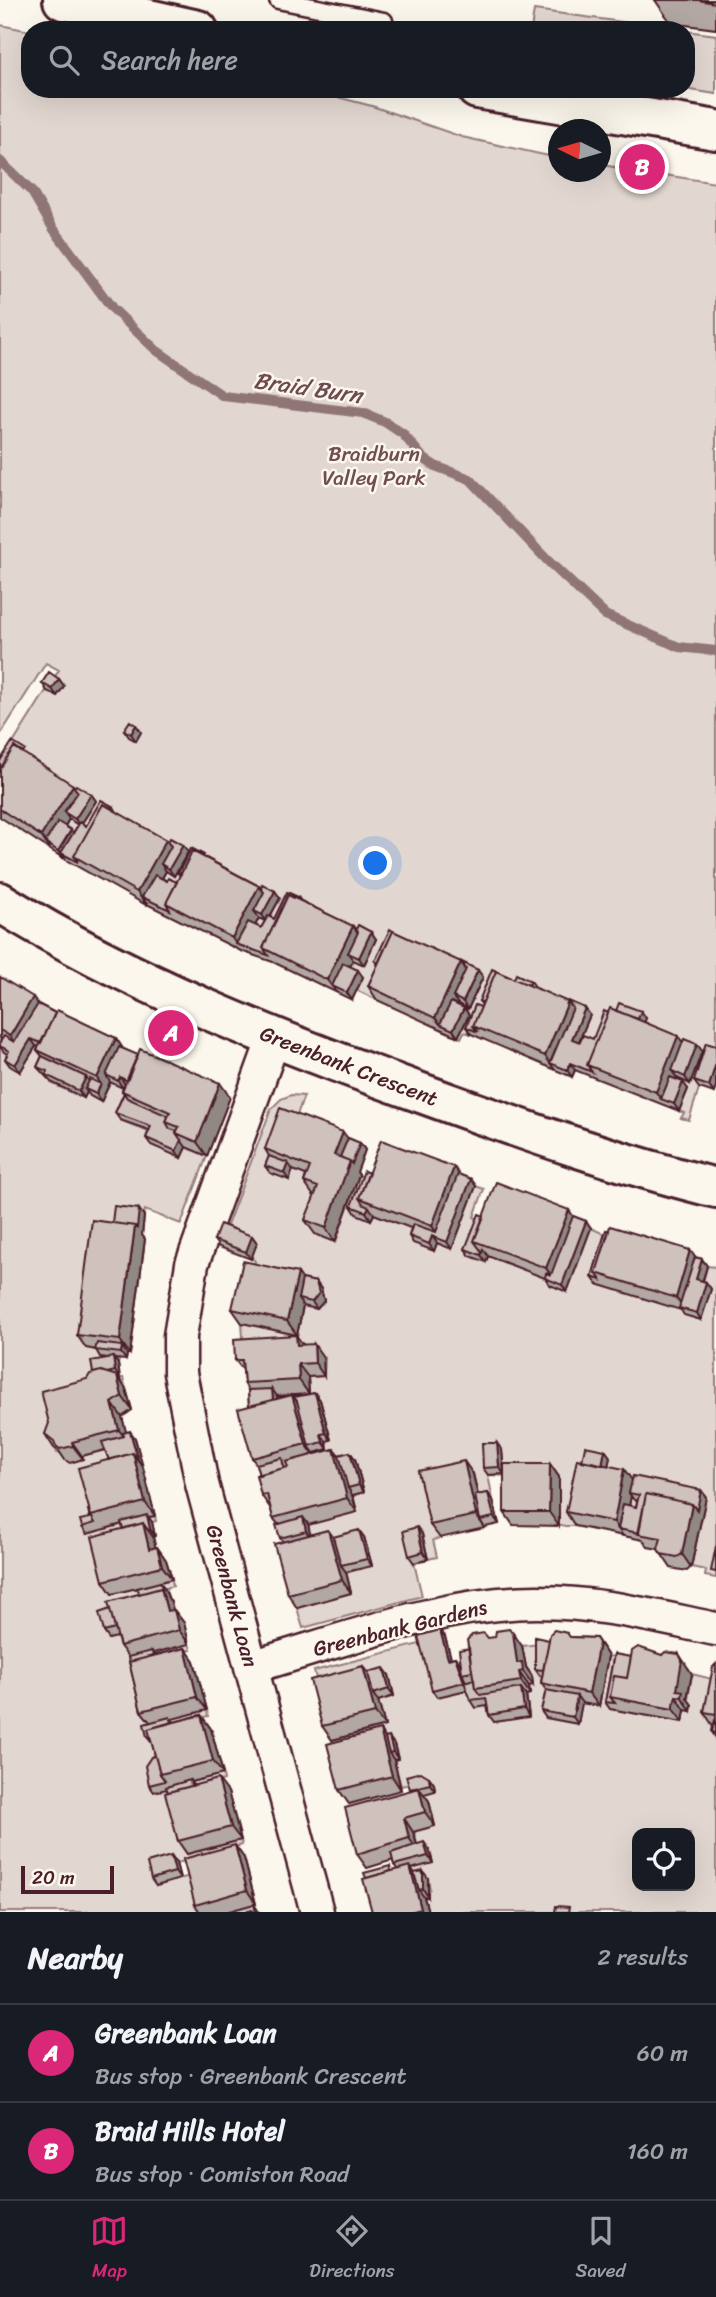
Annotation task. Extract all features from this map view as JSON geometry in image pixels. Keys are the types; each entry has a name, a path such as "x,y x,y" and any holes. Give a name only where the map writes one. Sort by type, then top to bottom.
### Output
{"street":[{"path":"63,0 158,21"},
{"path":"529,98 716,130"},
{"name":"Greenbank Crescent","path":"0,902 137,979 274,1038 574,1147 716,1188"},
{"name":"Greenbank Loan","path":"274,1038 192,1264 180,1336 180,1373 192,1447 317,1912"},
{"name":"Greenbank Gardens","path":"251,1667 456,1610 507,1603 587,1604 716,1629"}],"lane":[{"path":"278,0 384,21"}],"green space":[{"path":"534,10 615,21 532,21"},
{"name":"Braidburn Valley Park","path":"0,25 21,29 21,98 341,98 462,137 548,156 548,182 611,182 611,167 716,183 716,1051 711,1050 689,1120 681,1118 684,1113 679,1111 688,1089 675,1084 677,1078 690,1083 641,1031 646,1018 598,1046 577,1046 590,1015 471,1034 464,1032 461,1038 458,1037 468,1015 456,1009 458,1004 468,1008 390,973 377,1000 356,990 348,970 353,960 364,964 376,939 266,935 253,929 259,918 267,922 280,898 160,882 166,871 174,876 187,852 66,860 63,858 76,837 63,829 69,819 79,826 0,764 59,670 46,663 0,735"},
{"path":"695,32 716,35 716,94 695,91"},
{"path":"0,1038 9,1043 20,1072 36,1046 52,1053 51,1083 83,1098 91,1084 101,1101 111,1082 138,1090 120,1120 207,1156 181,1224 145,1210 101,1357 119,1360 99,1382 123,1378 126,1389 54,1444 57,1453 82,1459 82,1456 107,1449 107,1481 87,1534 155,1516 156,1521 127,1529 112,1594 172,1579 173,1586 142,1595 123,1635 130,1659 189,1644 191,1650 133,1665 139,1675 152,1724 207,1710 208,1716 150,1731 158,1742 154,1791 223,1774 224,1780 172,1794 188,1854 241,1840 242,1845 152,1870 156,1886 193,1875 203,1912 0,1912"},
{"path":"291,1095 304,1096 294,1123 293,1170 319,1180 328,1201 315,1234 336,1242 359,1175 369,1178 374,1214 418,1231 434,1250 437,1243 452,1249 476,1186 484,1189 474,1217 484,1221 485,1262 488,1256 551,1280 566,1292 591,1228 611,1237 597,1284 686,1311 685,1315 701,1320 701,1286 707,1266 716,1267 716,1578 705,1576 706,1570 691,1567 705,1497 634,1500 644,1502 641,1514 575,1526 559,1526 559,1478 488,1475 493,1500 480,1503 473,1474 428,1484 440,1538 433,1540 437,1557 428,1559 421,1535 408,1538 422,1596 303,1628 297,1608 351,1593 346,1573 372,1565 364,1537 284,1558 308,1524 357,1511 353,1496 364,1492 355,1460 290,1477 286,1465 315,1457 314,1453 327,1449 326,1441 330,1439 320,1400 278,1409 277,1396 308,1394 308,1377 324,1376 325,1357 244,1352 242,1323 303,1306 317,1309 324,1301 321,1289 252,1275 255,1261 225,1231 271,1109 281,1099"},
{"path":"423,1643 468,1689 459,1658 464,1657 480,1678 476,1707 491,1705 494,1722 529,1716 526,1695 530,1694 522,1646 540,1644 578,1723 582,1703 599,1706 608,1656 619,1658 611,1709 683,1722 685,1710 691,1711 687,1704 692,1674 716,1680 716,1912 428,1912 424,1898 428,1896 427,1891 430,1889 428,1878 398,1885 419,1852 415,1815 418,1798 426,1780 401,1786 394,1760 336,1757 332,1740 384,1726 378,1701 394,1696 320,1693 314,1671"}],"building":[{"path":"49,672 59,679 52,689 42,683"},
{"path":"130,721 136,725 131,734 124,730"},
{"path":"12,742 25,750 23,753 14,747 0,769 0,761"},
{"path":"14,747 73,785 41,836 0,809 0,769"},
{"path":"76,785 91,794 75,819 64,812 78,792 74,787"},
{"path":"101,800 114,807 113,809 103,804 74,856 78,862 61,853 80,822 86,826"},
{"path":"103,804 166,840 137,892 74,856"},
{"path":"58,822 71,830 58,851 45,842"},
{"path":"170,838 183,845 169,869 161,864 171,846 168,842"},
{"path":"191,848 204,855 203,857 192,851 181,874 178,873"},
{"path":"192,851 259,886 232,938 166,903"},
{"path":"155,875 177,882 166,903 170,910 142,897"},
{"path":"262,884 275,891 262,915 254,911 264,892"},
{"path":"287,892 298,899 288,895 263,948 268,955 236,944 248,922 261,928 268,916 274,919"},
{"path":"288,895 353,926 327,980 263,948"},
{"path":"358,925 371,932 359,958 348,953 358,932"},
{"path":"390,929 393,931 378,963 375,961"},
{"path":"393,931 461,962 435,1018 368,986"},
{"path":"462,962 478,970 463,1002 453,997 466,969"},
{"path":"343,963 358,970 347,993 332,986"},
{"path":"492,969 507,976 496,971 483,1002 479,1001"},
{"path":"496,971 568,1002 545,1056 473,1026"},
{"path":"516,974 531,981 529,985 514,979"},
{"path":"0,977 33,997 10,1036 0,1030"},
{"path":"568,1001 585,1008 572,1039 580,1042 583,1035 593,1039 604,1011 608,1013 587,1065 592,1072 570,1063 567,1070 550,1063 573,1008 568,1002 566,1005"},
{"path":"451,1002 464,1008 453,1030 440,1024"},
{"path":"619,1003 641,1011 638,1019 616,1011"},
{"path":"38,1004 55,1013 41,1043 31,1039 15,1065 5,1059 9,1051 0,1046 0,1042 4,1036 14,1042"},
{"path":"475,1005 481,1007 473,1026 478,1032 466,1027"},
{"path":"610,1008 678,1036 656,1092 587,1065"},
{"path":"57,1010 116,1038 97,1078 37,1050"},
{"path":"684,1039 697,1044 685,1077 672,1071"},
{"path":"706,1043 716,1046 716,1063 709,1086 694,1081"},
{"path":"119,1047 138,1055 127,1081 120,1077 118,1081 106,1075"},
{"path":"140,1049 220,1083 197,1142 176,1133 179,1127 166,1122 170,1112 122,1091"},
{"path":"42,1056 86,1077 79,1091 46,1075 47,1071 37,1067"},
{"path":"670,1077 683,1082 674,1104 661,1099"},
{"path":"90,1079 101,1084 96,1094 85,1089"},
{"path":"124,1093 127,1098 168,1116 166,1122 170,1129 177,1131 181,1140 176,1151 146,1138 151,1126 115,1113"},
{"path":"280,1108 343,1132 334,1155 350,1161 326,1228 305,1220 318,1187 304,1182 310,1167 265,1149"},
{"path":"348,1138 360,1143 352,1164 340,1157"},
{"path":"381,1140 454,1167 432,1226 359,1198"},
{"path":"269,1156 288,1163 284,1173 265,1166"},
{"path":"364,1171 369,1173 359,1198 369,1207 366,1212 351,1206"},
{"path":"458,1174 471,1179 447,1242 432,1236 429,1244 409,1236 413,1224 436,1232"},
{"path":"496,1182 569,1210 546,1268 474,1241"},
{"path":"114,1206 139,1209 137,1228 112,1223"},
{"path":"479,1214 484,1216 474,1241 482,1252 481,1255 465,1249"},
{"path":"573,1216 586,1221 562,1285 545,1278 546,1273 551,1275"},
{"path":"92,1220 135,1226 120,1340 77,1335"},
{"path":"220,1224 252,1236 246,1252 214,1240"},
{"path":"610,1226 690,1250 676,1298 596,1273"},
{"path":"606,1230 609,1231 596,1273 601,1280 592,1277"},
{"path":"695,1257 702,1259 696,1279 706,1282 697,1313 679,1308"},
{"path":"243,1261 298,1273 287,1321 232,1309"},
{"path":"302,1279 316,1282 319,1293 312,1302 298,1299"},
{"path":"296,1335 297,1345 314,1344 315,1363 298,1364 299,1380 244,1383 242,1360 235,1360 234,1339"},
{"path":"97,1343 122,1346 121,1353 95,1350"},
{"path":"113,1357 115,1371 93,1373 91,1361"},
{"path":"101,1371 117,1376 122,1396 112,1403 119,1430 72,1442 73,1446 60,1449 45,1434 49,1423 41,1391 87,1379 90,1374"},
{"path":"272,1389 273,1400 249,1406 248,1390"},
{"path":"315,1393 326,1433 321,1434 323,1442 309,1446 294,1397"},
{"path":"292,1395 306,1444 252,1458 238,1409"},
{"path":"130,1431 138,1460 133,1453 109,1460 102,1442 124,1436 123,1433"},
{"path":"482,1443 497,1443 499,1467 483,1468"},
{"path":"585,1446 605,1450 602,1465 582,1461"},
{"path":"334,1449 347,1498 273,1518 267,1494 261,1495 256,1475 288,1467 286,1462"},
{"path":"350,1452 359,1485 348,1488 339,1455"},
{"path":"133,1453 145,1502 91,1516 78,1468"},
{"path":"282,1458 284,1468 259,1475 256,1464"},
{"path":"577,1459 624,1469 614,1522 566,1512"},
{"path":"464,1461 476,1515 430,1525 418,1471"},
{"path":"504,1464 550,1464 549,1512 504,1512"},
{"path":"633,1476 701,1490 697,1510 692,1504 646,1494 639,1533 618,1529 623,1504 636,1507 639,1495 629,1493"},
{"path":"488,1493 494,1517 480,1520 475,1495"},
{"path":"646,1494 692,1504 682,1554 677,1557 661,1554 658,1549 661,1538 638,1534"},
{"path":"88,1510 95,1523 82,1527 80,1520 90,1518"},
{"path":"147,1515 150,1529 143,1523 123,1529 121,1522"},
{"path":"303,1517 306,1531 280,1538 276,1525"},
{"path":"143,1523 149,1549 157,1547 162,1566 103,1581 92,1537"},
{"path":"417,1527 423,1552 409,1556 403,1531"},
{"path":"328,1530 342,1580 288,1594 274,1544"},
{"path":"359,1530 367,1559 341,1565 333,1537"},
{"path":"716,1546 716,1572 711,1571"},
{"path":"160,1582 163,1591 161,1588 139,1594 137,1588"},
{"path":"161,1588 167,1611 174,1610 179,1630 120,1646 108,1602"},
{"path":"110,1609 115,1629 104,1632 99,1613"},
{"path":"509,1629 513,1633 517,1663 522,1662 523,1671 519,1672 521,1681 475,1688 467,1640 472,1635 484,1633 488,1638 495,1637 496,1631"},
{"path":"440,1630 448,1659 455,1657 464,1682 432,1690 418,1636"},
{"path":"554,1630 567,1633 570,1637 596,1638 599,1643 589,1693 541,1683 550,1634"},
{"path":"535,1637 549,1640 543,1670 535,1669"},
{"path":"638,1647 662,1655 665,1652 679,1654 682,1660 677,1690 683,1691 682,1697 676,1696 673,1709 610,1697 614,1676 627,1678 632,1651"},
{"path":"185,1648 197,1697 141,1711 129,1662"},
{"path":"469,1648 472,1671 462,1673 459,1650"},
{"path":"152,1651 153,1656 129,1662 128,1657"},
{"path":"614,1654 631,1657 627,1678 614,1676 610,1697 615,1703 605,1702"},
{"path":"716,1664 716,1714 704,1712 713,1667"},
{"path":"363,1666 375,1713 322,1726 310,1680"},
{"path":"384,1668 389,1689 373,1694 368,1672"},
{"path":"474,1679 475,1688 480,1695 521,1688 524,1709 489,1715 486,1698 471,1700 464,1682"},
{"path":"546,1690 577,1696 573,1717 541,1711"},
{"path":"201,1715 213,1761 160,1774 148,1729"},
{"path":"170,1717 172,1722 148,1729 150,1736 147,1737 144,1724"},
{"path":"716,1720 716,1733 712,1732"},
{"path":"380,1730 392,1776 339,1790 327,1744"},
{"path":"389,1737 393,1752 389,1753 385,1738"},
{"path":"155,1756 165,1781 149,1785 145,1766 151,1757"},
{"path":"421,1772 429,1777 430,1784 410,1789 406,1776"},
{"path":"218,1779 231,1827 178,1841 165,1793"},
{"path":"190,1780 191,1786 168,1792 166,1787"},
{"path":"419,1788 425,1812 404,1818 409,1838 357,1854 345,1808"},
{"path":"424,1842 428,1856 394,1865 391,1853"},
{"path":"235,1845 247,1890 195,1905 183,1859"},
{"path":"171,1856 175,1872 151,1879 147,1863"},
{"path":"390,1866 391,1871 366,1878 364,1873"},
{"path":"410,1866 421,1909 410,1912 372,1912 363,1879"},
{"path":"423,1871 423,1889 419,1890 414,1873"},
{"path":"254,1904 256,1912 229,1911"},
{"path":"556,1906 569,1907 568,1912 555,1912"}],"waterway":[{"name":"Braid Burn","path":"0,161 32,192 53,228 112,308 156,350 223,396 363,413 385,422 403,434 423,458 435,466 470,479 548,561 605,615 679,647 716,651"}],"place":[{"name":"Braid Hills Hotel","path":"642,167"},
{"name":"Greenbank Loan","path":"171,1033"}]}
